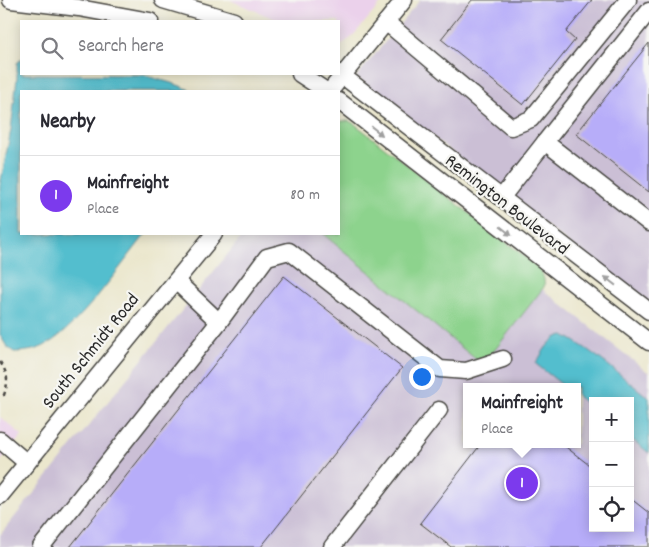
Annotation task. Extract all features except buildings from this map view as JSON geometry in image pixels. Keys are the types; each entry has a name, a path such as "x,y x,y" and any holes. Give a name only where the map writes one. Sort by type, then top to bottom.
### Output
{"street":[{"path":"11,0 80,8 145,20"},
{"path":"163,0 193,4 232,20"},
{"path":"331,90 341,74 404,0"},
{"path":"386,22 511,127 531,119 628,0"},
{"path":"502,197 649,11"},
{"name":"Remington Boulevard","path":"341,74 649,310"},
{"path":"302,75 324,90"},
{"name":"Remington Boulevard","path":"340,102 649,342"},
{"path":"545,142 649,223"},
{"name":"South Schmidt Road","path":"0,496 213,235"},
{"path":"41,547 219,322 267,257 289,251 440,369 466,371 503,359"},
{"path":"176,281 219,322"},
{"path":"332,547 439,410"},
{"path":"0,440 27,463"}],"path":[{"path":"0,362 7,373 7,387 4,395 0,397"}],"shaded area":[{"path":"230,0 384,0 351,38 340,45 340,20 278,20"},
{"path":"420,0 649,0 649,306 356,77"},
{"path":"243,235 324,235 483,365 542,289 649,373 649,547 0,547 0,535"},
{"path":"0,417 22,435 0,462"}],"green space":[{"path":"349,121 356,125 538,267 541,272 544,279 544,287 483,365 324,235 340,235 340,122"}],"water":[{"path":"20,60 20,75 146,75 190,90 20,90 20,235 145,235 96,298 66,330 51,342 37,349 14,352 7,347 0,335 0,185 11,130 17,63"},
{"path":"564,335 575,342 649,398 649,453 634,441 634,397 589,397 589,406 581,399 581,383 560,383 536,364 544,350 555,338"}],"place":[{"name":"Mainfreight","path":"522,483"}]}
